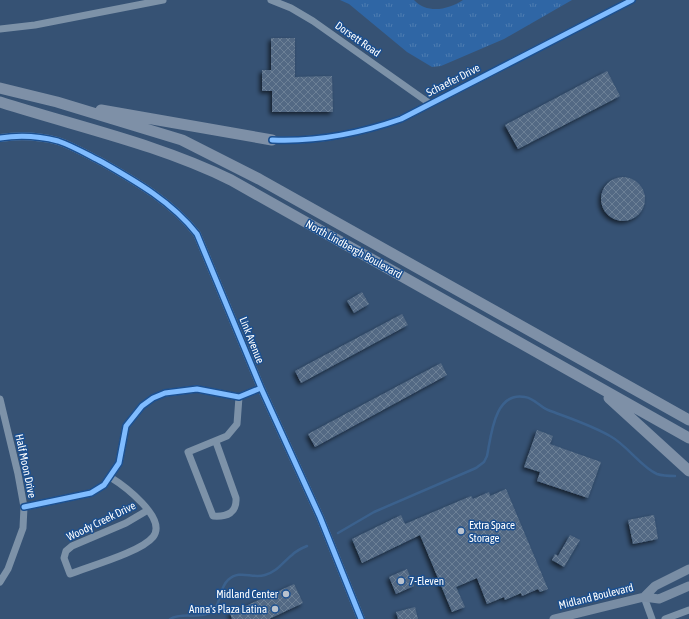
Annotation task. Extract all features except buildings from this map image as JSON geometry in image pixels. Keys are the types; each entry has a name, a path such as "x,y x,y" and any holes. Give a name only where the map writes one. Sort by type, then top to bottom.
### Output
{"highway":[{"name":"North Lindbergh Boulevard","path":"0,88 57,102 182,140 233,165 689,420"},
{"name":"North Lindbergh Boulevard","path":"0,102 151,147 206,168 689,438"},
{"path":"57,102 272,140"},
{"path":"597,386 689,471"},
{"path":"669,409 689,414"}],"main road":[{"name":"Midland Boulevard","path":"644,597 655,586 689,569"},
{"name":"Midland Boulevard","path":"554,619 644,597 659,599 689,586"}],"street":[{"path":"0,28 35,25 163,0"},
{"name":"Dorsett Road","path":"271,0 291,8 313,21 429,103"},
{"name":"Schaefer Drive","path":"272,140 299,141 339,137 394,121 632,0"},
{"name":"Link Avenue","path":"0,138 46,138 74,148 113,168 143,186 184,217 197,234 261,388 320,517 361,619"},
{"path":"24,507 91,493 104,485 119,463 126,426 142,406 153,398 165,393 197,389 239,397 261,388"},
{"path":"216,442 236,498 236,506 234,511 221,517 213,516 188,452 228,436 237,424 239,397"},
{"name":"Half Moon Drive","path":"0,399 18,474 24,507 23,528 8,569 0,582"},
{"name":"Woody Creek Drive","path":"110,477 136,496 148,510 155,521 156,529 154,536 146,544 132,551 70,574 64,558 66,551 72,546 126,523 148,510"},
{"path":"644,597 652,619"},
{"path":"665,619 689,610"}],"green space":[{"path":"340,0 414,0 425,7 438,9 451,6 463,0 572,0 504,39 441,66 432,67 407,52 349,4"}],"waterway":[{"path":"338,533 374,512 476,468 484,462 487,456 493,427 500,408 507,401 515,397 528,398 548,410 603,432 616,440 651,471 659,475 675,476"},
{"path":"170,619 179,616 204,615 209,613 216,607 225,584 232,577 237,575 260,576 269,574 295,552 307,546"}],"cycle path":[{"path":"272,140 305,140 337,136 369,129 401,119 632,0"},
{"path":"0,138 22,136 44,138 58,141 75,148 141,185 177,212 197,234 261,388 320,517 361,619"},
{"path":"24,507 91,493 104,485 119,463 126,426 142,406 153,398 165,393 197,389 239,397 261,388"}],"place":[{"name":"Extra Space Storage","path":"461,531"},
{"name":"7-Eleven","path":"401,581"},
{"name":"Midland Center","path":"286,594"},
{"name":"Anna's Plaza Latina","path":"275,609"}]}
